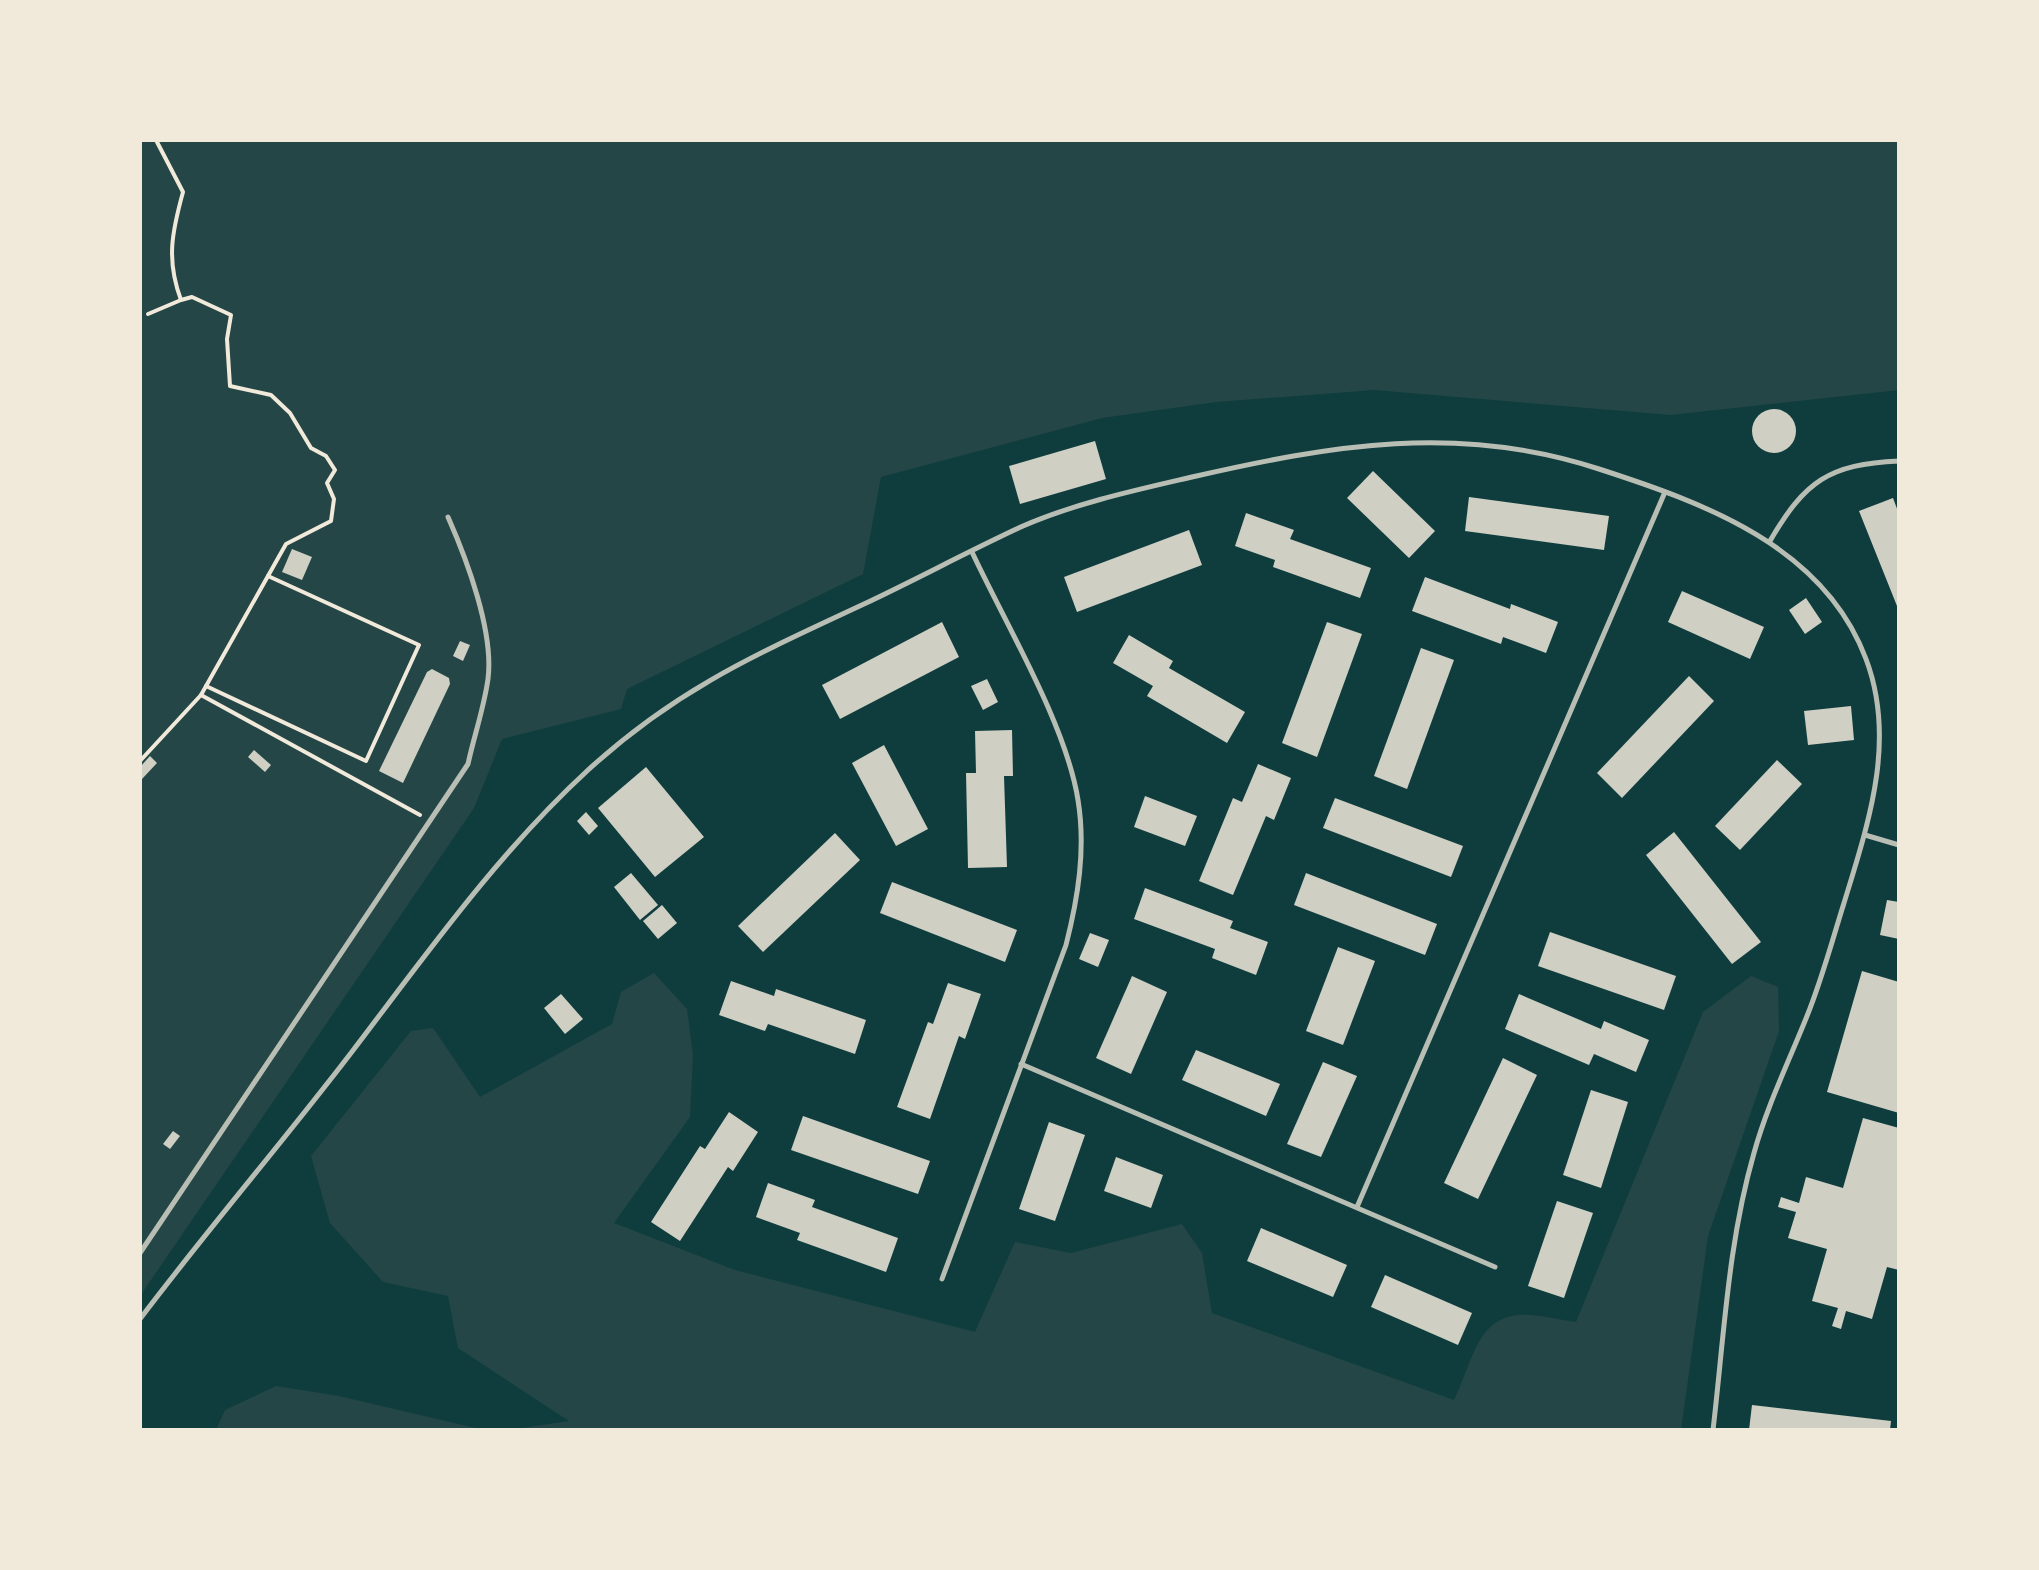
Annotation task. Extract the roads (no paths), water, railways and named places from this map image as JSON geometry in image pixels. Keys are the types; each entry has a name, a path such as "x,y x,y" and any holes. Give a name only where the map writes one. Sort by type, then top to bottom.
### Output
{"lane":[{"path":"140,1319 419,962 543,815 592,766 650,717 709,677 1027,524 1165,483 1327,449 1403,441 1472,443 1533,452 1591,466 1665,492 1770,541 1826,592 1866,659 1879,716 1879,764 1865,835 1811,1008 1768,1109 1753,1155 1733,1240 1713,1430"},
{"path":"1770,541 1803,492 1821,477 1847,466 1899,461"},
{"path":"1357,1207 1665,492"},
{"path":"140,1253 468,764 488,677 482,615 467,561 448,517"},
{"path":"942,1279 1066,945 1077,904 1081,848 1078,799 1050,715 972,552"},
{"path":"1865,835 1899,845"},
{"path":"1021,1064 1495,1267"}]}
